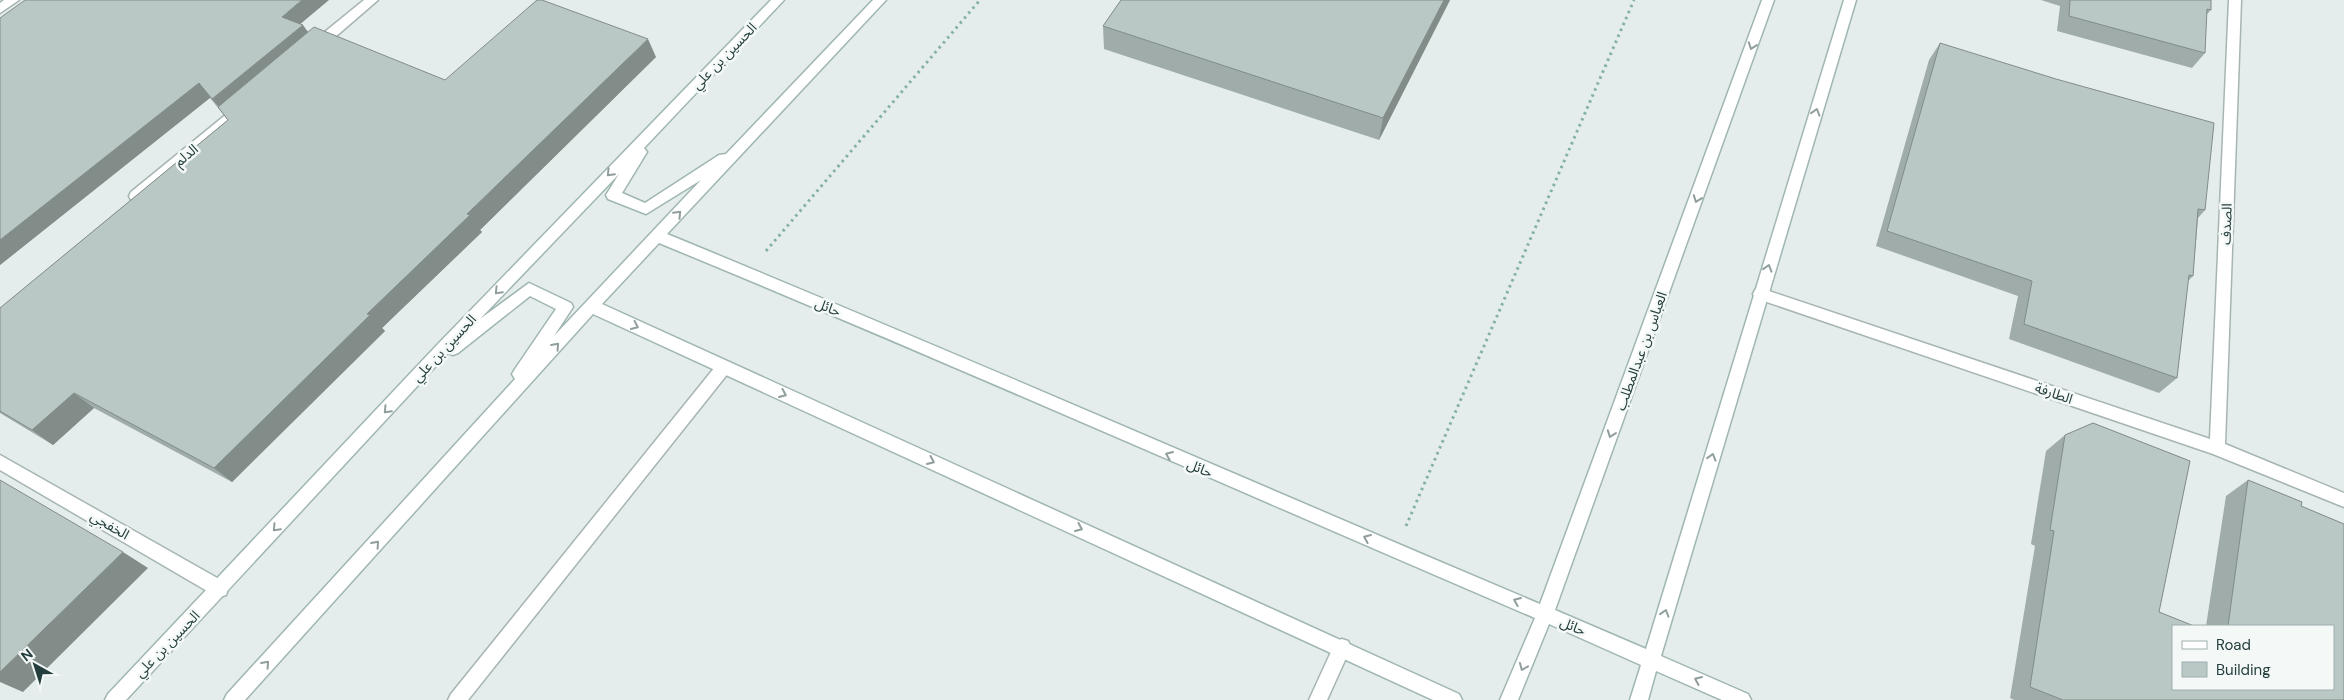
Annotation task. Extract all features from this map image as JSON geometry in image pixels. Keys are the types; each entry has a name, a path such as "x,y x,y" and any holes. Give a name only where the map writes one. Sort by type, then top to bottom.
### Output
{"street":[{"path":"0,9 13,0"},
{"path":"303,57 372,0"},
{"name":"الحسين بن علي","path":"114,700 416,379 778,0"},
{"path":"234,700 591,306 880,0"},
{"name":"العباس بن عبدالمطلب","path":"1509,700 1545,614 1768,0"},
{"path":"1639,700 1850,0"},
{"name":"الصدف","path":"2217,448 2235,0"},
{"name":"الدلم","path":"129,202 258,95"},
{"path":"660,122 612,195 646,209 744,146"},
{"name":"حائل","path":"658,236 856,318 1107,428 1651,659 1742,700"},
{"path":"416,379 529,289 566,306 489,419"},
{"name":"الطارفة","path":"1760,294 2217,448 2344,500"},
{"path":"591,306 1454,700"},
{"path":"457,700 724,367"},
{"name":"الخفجي","path":"0,462 220,589"},
{"path":"1318,700 1342,648"}],"path":[{"path":"774,254 765,250 980,0"},
{"path":"1404,531 1634,0"}],"building":[{"path":"25,0 302,0 282,17 303,25 212,99 199,83 0,240 0,18"},
{"path":"537,0 542,0 648,39 467,214 470,215 367,314 370,315 214,468 74,393 32,430 0,411 0,308 228,120 218,107 314,27 445,80"},
{"path":"1121,0 1444,0 1383,118 1103,26"},
{"path":"2070,0 2211,0 2211,10 2207,9 2205,53 2069,16"},
{"path":"1940,43 2056,79 2214,123 2205,210 2198,209 2193,276 2189,275 2177,378 2024,324 2032,281 1887,231"},
{"path":"2093,423 2190,461 2159,612 2192,625 2172,625 2172,690 2334,690 2334,625 2228,625 2248,480 2302,502 2301,506 2344,524 2344,700 2063,700 2030,687 2054,531 2050,530 2065,435"},
{"path":"0,480 123,552 0,672"}]}
